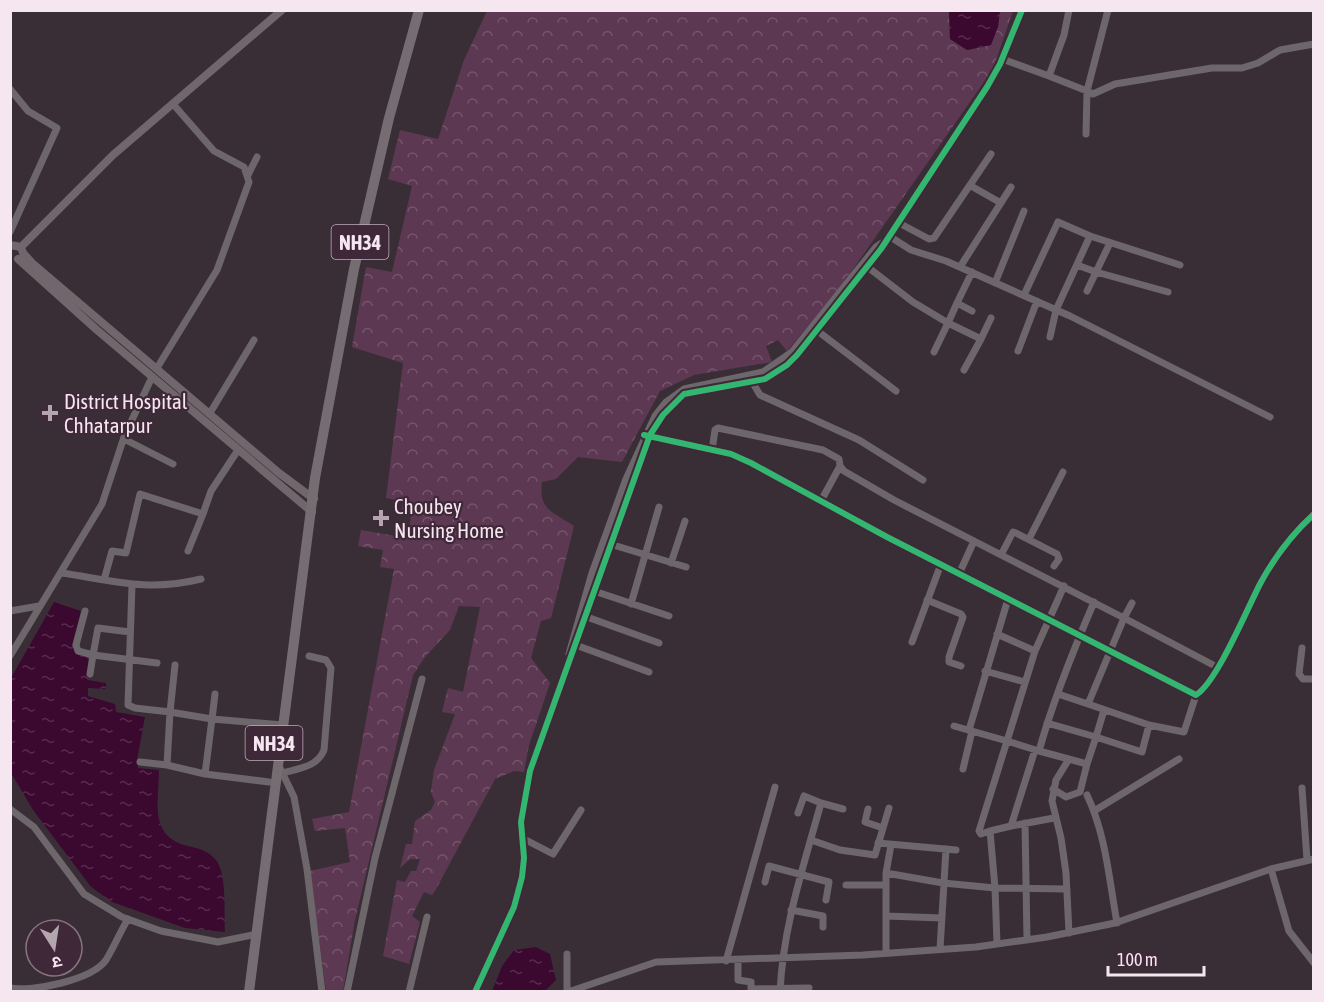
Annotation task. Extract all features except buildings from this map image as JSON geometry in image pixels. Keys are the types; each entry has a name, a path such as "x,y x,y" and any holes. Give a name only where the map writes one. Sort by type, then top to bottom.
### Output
{"highway":[{"name":"NH34","path":"249,992 269,782 280,725 310,503 354,268 394,99 419,10"},
{"name":"NH34","path":"243,992 280,768 280,725"}],"main road":[{"path":"18,254 113,155 282,10"},
{"path":"11,245 152,377 237,450 310,503"},
{"path":"18,254 210,413 310,503"}],"street":[{"path":"476,992 513,907 524,867 521,822 530,771 573,644 592,573 647,435 666,402 679,392 751,379 780,362 815,329 865,265 876,247 887,239 900,223 1002,59 1022,10"},
{"path":"1049,76 1064,35 1069,10"},
{"path":"1086,134 1088,91 1108,10"},
{"path":"1002,59 1093,94 1115,84 1193,71 1242,68 1258,63 1280,50 1314,44"},
{"path":"10,89 28,111 57,128 10,232"},
{"path":"157,368 217,270 249,182 244,167 214,151 173,104"},
{"path":"900,223 931,240 971,186 991,154"},
{"path":"248,176 257,157"},
{"path":"971,186 1001,203"},
{"path":"960,267 1011,187"},
{"path":"995,283 1024,210"},
{"path":"1024,296 1058,222 1109,244 1180,265"},
{"path":"1050,337 1056,310 1090,236"},
{"path":"887,239 960,267 1037,301 1270,417"},
{"path":"1087,291 1109,244"},
{"path":"865,265 913,302 981,339"},
{"path":"1077,265 1167,292"},
{"path":"934,352 972,272"},
{"path":"1018,351 1037,301"},
{"path":"957,303 972,311"},
{"path":"964,370 991,318"},
{"path":"815,329 896,391"},
{"path":"210,413 254,340"},
{"path":"10,656 102,504 124,439 152,377"},
{"path":"751,379 760,395 859,440 923,480"},
{"path":"712,450 715,430 718,428 823,450 838,459 840,466 894,500 1064,586 1216,667"},
{"path":"647,435 712,450 751,463 959,574 1196,695"},
{"path":"573,644 586,617 647,435"},
{"path":"124,439 173,464"},
{"path":"188,551 211,491 237,450"},
{"path":"820,501 840,466"},
{"path":"1029,539 1063,472"},
{"path":"104,580 112,551 126,552 140,494 203,514"},
{"path":"631,604 659,507"},
{"path":"1058,694 1149,725 1184,732 1196,695 1216,667 1272,565 1297,529 1314,514"},
{"path":"671,562 686,521"},
{"path":"1001,555 1013,532 1057,554 1059,559 1054,566"},
{"path":"959,574 974,542"},
{"path":"610,544 686,567"},
{"path":"912,642 941,564"},
{"path":"62,573 132,585 162,585 201,579"},
{"path":"132,585 128,705 135,708 212,719 280,725"},
{"path":"1054,818 980,833 979,825 1035,651 1064,586"},
{"path":"594,591 669,616"},
{"path":"963,770 985,671 1008,599"},
{"path":"927,600 957,612 963,617 949,657 949,662 961,666"},
{"path":"1011,826 1047,723 1094,602"},
{"path":"1088,704 1109,651 1132,603"},
{"path":"10,611 39,606"},
{"path":"85,611 76,648 93,655 157,663"},
{"path":"586,617 659,644"},
{"path":"90,674 98,628 130,632"},
{"path":"997,634 1035,651"},
{"path":"573,644 649,672"},
{"path":"1302,648 1299,675 1303,679 1314,679"},
{"path":"309,656 326,660 332,668 324,750 320,760 314,764 280,768 294,797 307,869 322,992"},
{"path":"167,765 175,665"},
{"path":"985,671 1025,682"},
{"path":"347,992 375,858 422,679"},
{"path":"204,774 215,694"},
{"path":"1053,789 1066,797 1080,792 1104,710"},
{"path":"1047,723 1142,752 1149,725"},
{"path":"954,726 1087,764"},
{"path":"1069,759 1053,789 1054,818 1061,838 1067,889 1069,933"},
{"path":"1094,811 1179,759"},
{"path":"140,762 167,765 204,774 269,782"},
{"path":"726,961 776,787"},
{"path":"567,954 568,992 656,962 782,959 886,953 996,944 1069,933 1117,922 1271,869 1311,860 1302,788"},
{"path":"1087,795 1105,847 1105,861 1117,922"},
{"path":"798,813 804,796 843,809"},
{"path":"780,991 782,959 791,910 821,803"},
{"path":"811,840 840,850 875,855 889,808"},
{"path":"10,809 34,827 84,894 128,919 161,931 218,942 253,935"},
{"path":"868,809 866,822 883,828"},
{"path":"522,838 553,854 581,810"},
{"path":"1025,823 1027,940"},
{"path":"990,831 995,888 996,944"},
{"path":"878,843 956,850"},
{"path":"886,953 886,873 891,844"},
{"path":"940,949 946,849"},
{"path":"765,882 769,866 829,882 826,900"},
{"path":"1271,869 1289,932 1314,963"},
{"path":"886,873 943,883 995,888 1067,889"},
{"path":"846,885 886,885"},
{"path":"791,910 823,916 823,927"},
{"path":"886,916 942,918"},
{"path":"410,991 427,917"},
{"path":"10,988 63,983 95,970 105,961 128,919"},
{"path":"738,960 738,980 751,982 751,990 780,991 809,988"}],"green space":[{"path":"487,11 949,11 950,39 967,50 984,47 998,27 1000,11 1013,11 993,69 835,295 787,351 778,340 766,346 772,362 694,375 660,391 622,462 578,457 556,479 542,482 542,499 545,505 574,526 551,618 541,621 531,658 550,683 529,745 524,772 514,771 495,779 435,891 432,895 424,892 412,916 420,922 409,964 383,956 397,880 405,882 411,871 416,871 420,859 410,859 400,868 406,844 412,844 415,821 431,810 435,802 431,792 434,770 455,714 442,712 448,688 463,692 480,607 459,606 450,630 425,657 413,675 355,920 343,991 326,991 310,871 350,862 345,828 315,831 312,819 349,812 394,569 380,567 383,550 358,546 361,530 408,538 411,515 401,513 403,501 386,498 403,363 352,347 366,267 392,272 412,186 388,179 400,130 438,139 464,60"}],"water":[{"path":"949,11 1000,11 998,27 991,45 967,50 950,39"},
{"path":"54,602 81,611 72,645 77,653 90,656 88,680 106,683 106,689 88,688 88,696 115,704 116,712 145,717 137,760 138,768 159,770 158,816 167,834 175,841 207,852 220,866 225,905 225,932 185,928 112,902 91,887 33,810 11,773 11,678"},
{"path":"536,947 550,954 556,980 545,991 492,991 502,966 514,950"}],"cycle path":[{"path":"475,992 514,907 522,877 524,858 521,822 530,771 650,435 663,415 684,394 765,379 787,365 797,355 881,249 987,87 1000,64 1022,10"},
{"path":"644,435 731,454 751,463 887,537 1196,695 1204,688 1222,661 1271,565 1291,538 1314,514"}],"place":[{"name":"District Hospital Chhatarpur","path":"50,413"},
{"name":"Choubey Nursing Home","path":"381,518"}]}
